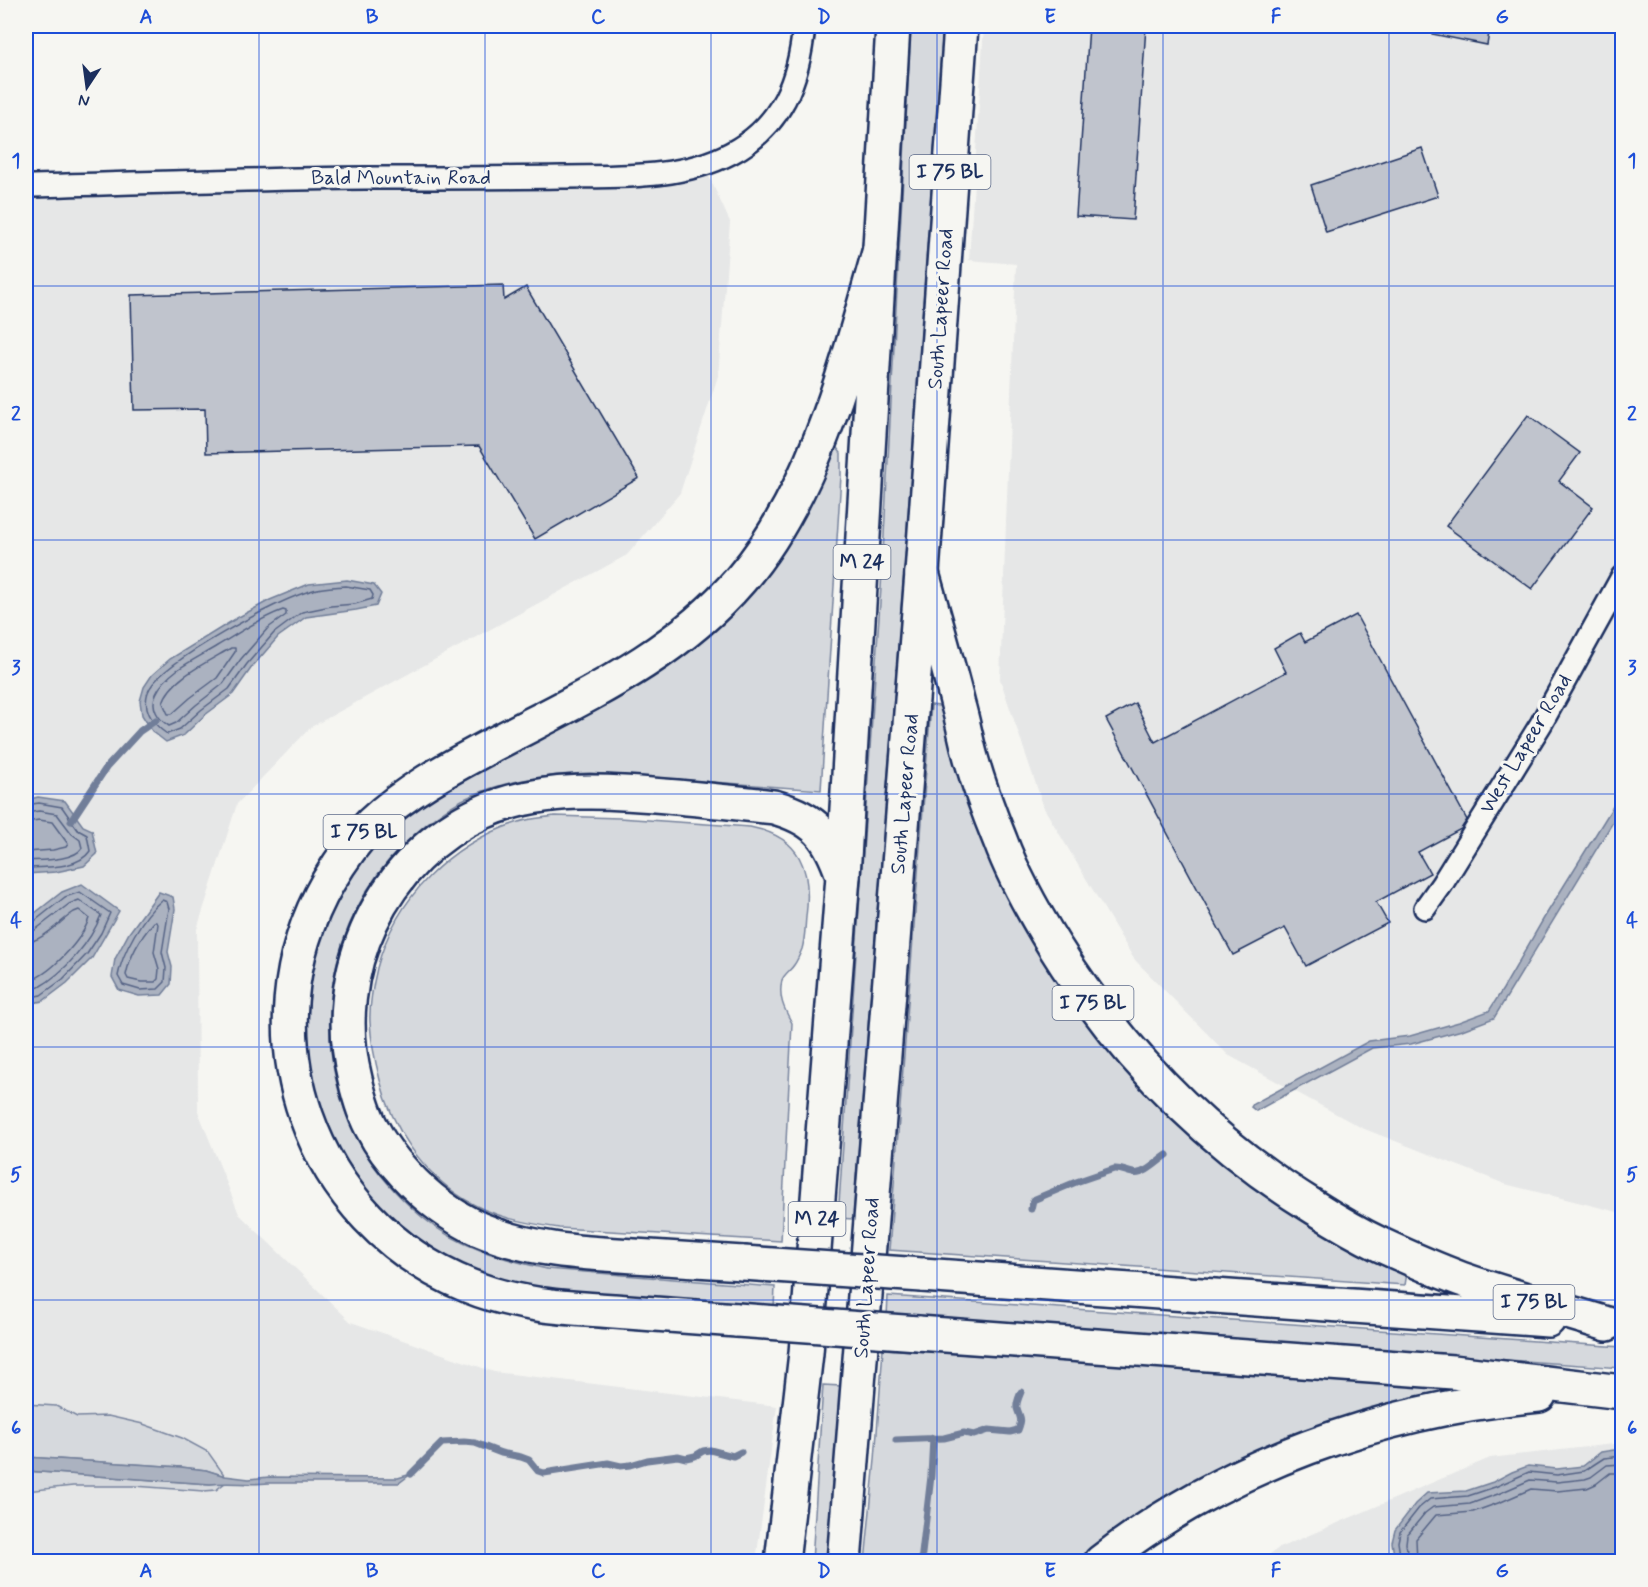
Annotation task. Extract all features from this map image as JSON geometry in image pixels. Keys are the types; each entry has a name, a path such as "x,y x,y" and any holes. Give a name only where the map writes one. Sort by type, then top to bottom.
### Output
{"main road":[{"name":"I 75 BL","path":"893,26 880,249 851,353 832,410 796,494 764,550 742,578 700,621 673,643 646,662 441,772 393,805 356,840 339,862 307,926 294,976 290,1029 291,1054 304,1110 314,1136 339,1180 364,1213 385,1235 412,1256 440,1273 471,1287 501,1297 539,1305 1453,1372 1619,1391"},
{"name":"South Lapeer Road","path":"844,1562 922,573 961,26"},
{"name":"M 24","path":"782,1562 806,1353 843,876 880,249"},
{"name":"I 75 BL","path":"922,573 971,758 1001,843 1027,899 1074,978 1140,1062 1222,1142 1249,1163 1292,1193 1378,1244 1460,1278 1615,1325"},
{"path":"843,876 837,858 821,832 810,821 796,813 774,807 663,796 570,792 508,802 458,824 427,846 388,891 360,945 352,973 348,1006 348,1036 352,1068 359,1097 372,1130 391,1158 418,1188 444,1210 478,1228 513,1241 549,1249 1615,1325"},
{"path":"1101,1562 1177,1510 1247,1472 1357,1430 1500,1399 1619,1391"}],"street":[{"name":"Bald Mountain Road","path":"26,186 312,178 545,177 642,174 690,168 731,153 765,128 787,97 794,81 804,26"},
{"name":"West Lapeer Road","path":"1425,908 1540,724 1623,577"}],"shaded area":[{"path":"911,26 943,26 904,572 853,1219 838,1218 882,573"},
{"path":"984,26 1622,26 1622,1213 1505,1184 1362,1128 1228,1055 1134,959 1044,808 1000,679 1016,264 969,260"},
{"path":"707,172 730,222 718,376 680,493 627,555 311,727 237,804 197,929 198,1111 239,1214 351,1322 494,1372 777,1406 756,1561 26,1561 26,196 657,183"},
{"path":"837,448 841,453 841,476 821,790 590,773 524,780 477,793 442,812 414,835 389,860 366,892 349,926 337,963 331,1000 330,1039 335,1077 346,1114 363,1149 382,1177 405,1202 436,1227 465,1244 514,1261 547,1269 775,1287 774,1307 555,1293 485,1278 424,1248 371,1201 333,1145 312,1085 303,1018 312,950 356,859 400,814 658,668 830,453"},
{"path":"931,705 947,707 1079,1010 1113,1054 1145,1089 1407,1273 1405,1285 889,1250"},
{"path":"555,816 750,827 781,839 792,847 799,858 807,884 804,941 793,967 783,978 781,986 783,1003 792,1023 781,1241 559,1228 510,1218 475,1205 449,1188 422,1162 401,1132 385,1098 371,1029 370,1008 373,988 386,942 412,896 429,876 449,859 494,831 532,819"},
{"path":"888,1296 1622,1347 1622,1368 887,1316"},
{"path":"883,1349 1444,1386 1444,1397 1098,1549 1081,1561 865,1562"},
{"path":"823,1385 841,1386 828,1561 812,1562"},
{"path":"26,1404 56,1406 77,1417 108,1416 143,1424 182,1438 208,1452 225,1476 206,1470 181,1467 26,1457"},
{"path":"1622,1443 1622,1561 1258,1562 1279,1548 1490,1458"},
{"path":"26,1471 210,1484 226,1482 216,1490 204,1491 134,1486 73,1486 26,1491"}],"water":[{"path":"347,580 374,585 381,594 376,606 306,617 278,637 252,667 233,694 205,715 184,735 166,742 152,731 142,715 140,701 144,687 152,675 170,659 270,600 309,584"},
{"path":"1622,792 1622,807 1494,1018 1462,1030 1411,1044 1372,1048 1256,1111 1251,1107 1369,1041 1410,1036 1489,1011"},
{"path":"38,797 65,801 83,826 92,830 97,854 84,866 56,872 26,874 26,800"},
{"path":"82,884 119,911 92,958 67,983 43,1001 26,1004 26,920 62,892"},
{"path":"159,892 173,897 175,909 168,952 172,967 171,984 162,995 139,996 119,990 112,977 115,959 129,933"},
{"path":"1622,1450 1622,1561 1395,1561 1392,1542 1395,1530 1415,1504 1427,1493 1466,1491 1528,1466 1557,1469 1583,1466 1601,1452"},
{"path":"26,1457 181,1467 249,1479 269,1477 398,1478 411,1474 399,1483 210,1484 26,1471"}],"building":[{"path":"1089,26 1146,26 1133,220 1076,216"},
{"path":"1433,26 1490,26 1487,45 1432,34"},
{"path":"1422,148 1438,196 1326,232 1311,185"},
{"path":"503,285 504,300 526,287 639,478 535,539 479,446 206,453 205,409 134,410 131,295"},
{"path":"1528,415 1580,453 1559,481 1593,507 1532,589 1446,526"},
{"path":"1356,615 1467,820 1461,829 1418,852 1430,873 1376,902 1388,923 1306,966 1285,928 1233,955 1106,719 1135,703 1155,742 1286,672 1274,648 1300,633 1305,642"}],"waterway":[{"path":"71,821 106,768 140,731 156,720"},
{"path":"1031,1209 1033,1200 1076,1182 1114,1169 1133,1173 1142,1172 1167,1155"},
{"path":"896,1440 944,1438 964,1433 974,1435 989,1430 1010,1432 1018,1430 1021,1420 1017,1404 1021,1392"},
{"path":"921,1562 933,1438"},
{"path":"411,1474 442,1443 475,1443 529,1460 538,1471 544,1473 608,1463 621,1466 678,1456 686,1458 710,1450 733,1456 741,1452"}]}
